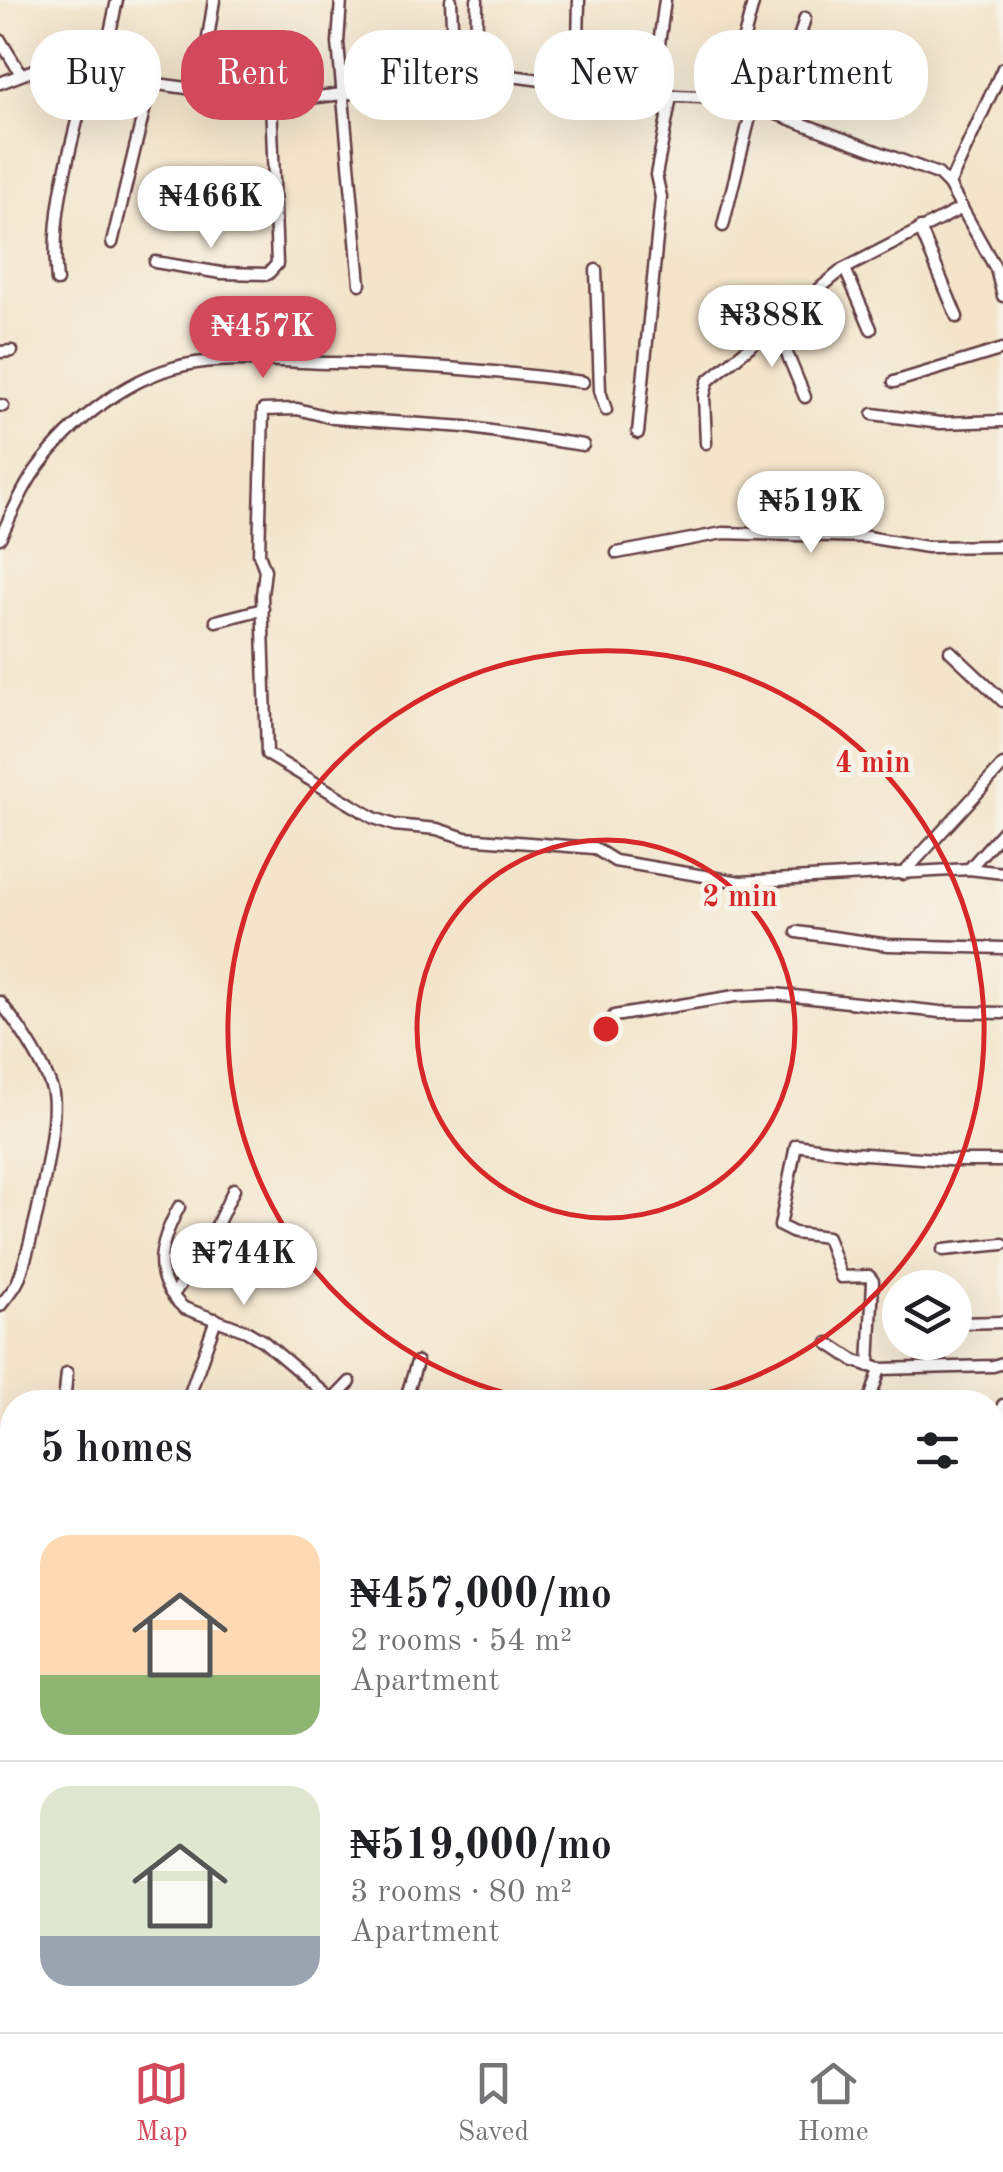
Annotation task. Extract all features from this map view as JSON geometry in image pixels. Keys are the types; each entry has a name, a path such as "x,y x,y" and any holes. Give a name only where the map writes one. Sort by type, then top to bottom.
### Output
{"street":[{"path":"108,30 117,0"},
{"path":"209,30 214,0"},
{"path":"341,0 338,43 360,284"},
{"path":"451,0 452,30"},
{"path":"476,0 476,30"},
{"path":"579,0 579,30"},
{"path":"662,30 666,0"},
{"path":"746,30 754,0"},
{"path":"801,30 805,18"},
{"path":"0,40 20,74"},
{"path":"950,184 1003,68"},
{"path":"0,83 30,71"},
{"path":"324,97 343,96"},
{"path":"56,281 56,216 82,120"},
{"path":"112,243 142,120"},
{"path":"155,262 220,273 268,274 277,264 271,120"},
{"path":"638,433 661,197 656,176 667,120"},
{"path":"723,226 749,120"},
{"path":"795,120 923,166 950,184 996,269 1003,296"},
{"path":"706,443 704,396 708,381 845,269 962,208"},
{"path":"920,228 956,318"},
{"path":"845,269 871,329"},
{"path":"596,270 600,391 606,410"},
{"path":"776,327 805,397"},
{"path":"894,382 1003,349"},
{"path":"0,538 33,473 60,440 94,411 164,370 196,363 243,361 421,364 583,382"},
{"path":"583,445 466,427 333,418 298,409 263,410 259,554 265,570 267,754 374,818 465,838 594,848 614,861 740,882 969,869 1003,873"},
{"path":"873,414 940,423 1003,422"},
{"path":"617,553 724,533 868,537 926,547 1003,546"},
{"path":"216,621 263,609"},
{"path":"950,651 1003,701"},
{"path":"902,874 1003,765"},
{"path":"969,869 1003,831"},
{"path":"797,932 889,945 1003,948"},
{"path":"614,1016 735,996 776,994 940,1012 1003,1013"},
{"path":"0,1002 20,1028 52,1090 54,1108 37,1218 17,1285 0,1306"},
{"path":"871,1390 873,1281 869,1276 841,1277 827,1237 794,1233 780,1226 796,1145 852,1153 1003,1161"},
{"path":"173,1295 208,1244 234,1189"},
{"path":"179,1207 161,1242 162,1268 173,1295 184,1308 262,1341 319,1390"},
{"path":"943,1250 1003,1244"},
{"path":"191,1390 216,1319"},
{"path":"972,1322 1003,1322"},
{"path":"828,1343 855,1361 874,1367 1003,1363"},
{"path":"409,1390 417,1362"},
{"path":"66,1390 68,1373"},
{"path":"343,1390 350,1382"}]}
